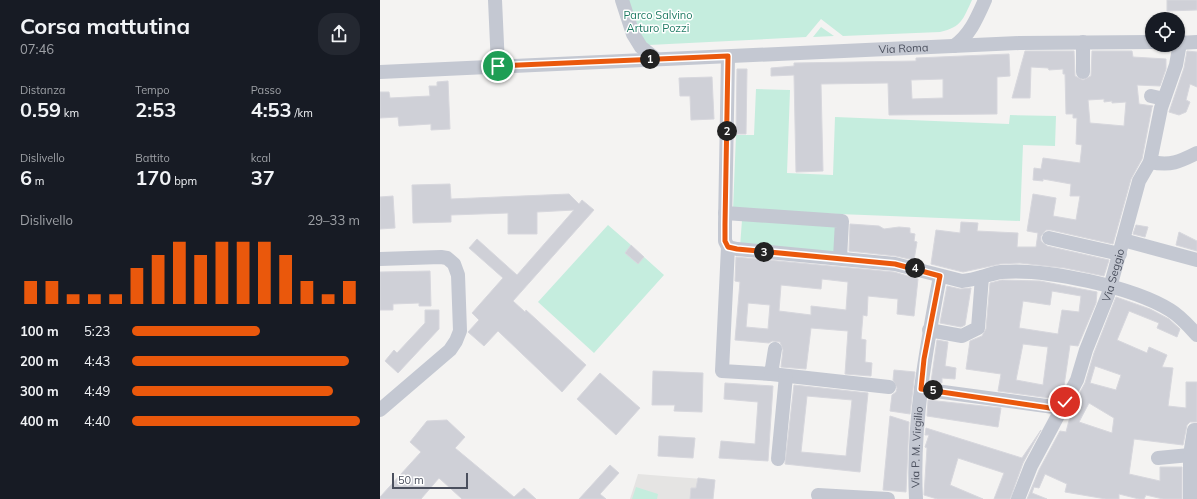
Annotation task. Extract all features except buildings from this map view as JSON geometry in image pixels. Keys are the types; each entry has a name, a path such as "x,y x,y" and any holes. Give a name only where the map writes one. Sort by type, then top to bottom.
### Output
{"street":[{"path":"495,0 498,66"},
{"path":"622,0 633,34 641,47 656,59"},
{"path":"968,32 970,20 979,0"},
{"path":"954,46 962,40 975,23 985,0"},
{"name":"Via Roma","path":"380,68 498,66 1019,42 1145,42"},
{"path":"1083,42 1083,72"},
{"path":"1185,43 1197,42"},
{"name":"Via Seggio","path":"1018,499 1031,466 1077,380 1086,350 1111,286 1139,181 1150,162 1157,98 1176,65 1178,52"},
{"path":"728,56 725,213 725,241 728,247 722,371 772,374 889,387"},
{"path":"1150,162 1169,165 1181,162 1197,153"},
{"path":"725,213 842,221 840,258"},
{"path":"1049,238 1121,247 1197,260"},
{"path":"728,247 895,264 962,281 974,280 1001,272 1039,273 1111,286 1172,311 1197,335"},
{"path":"380,259 441,257 451,260 458,275 460,331 450,350 380,410"},
{"name":"Via P. M. Virgilio","path":"916,499 916,456 921,389 929,330 940,276"},
{"path":"929,330 962,336 978,328 982,277"},
{"path":"772,374 775,349"},
{"path":"778,459 786,376"},
{"path":"921,389 1061,408"},
{"path":"1190,499 1190,455 1194,430 1197,430"},
{"path":"1158,458 1190,455"},
{"path":"818,495 888,499"}],"shaded area":[{"path":"638,474 715,480 713,499 630,499"}],"green space":[{"name":"Parco Salvino Arturo Pozzi","path":"628,0 972,0 964,17 957,25 953,28 940,32 843,36 821,19 806,37 649,45 643,40"},
{"path":"821,27 834,36 813,37"},
{"path":"756,89 790,90 787,173 833,175 835,117 1009,124 1010,115 1056,116 1055,146 1023,145 1020,221 733,210 736,135 754,135"},
{"path":"742,220 838,226 836,254 740,247"},
{"path":"608,225 631,245 625,253 638,264 644,257 664,275 594,353 538,302"},
{"path":"636,487 658,494 657,499 632,499"}],"route":[{"path":"498,66 728,56 725,224 725,241 728,247 895,264 915,268 940,276 924,359 921,389 1050,408 1061,408 1065,402"}]}
